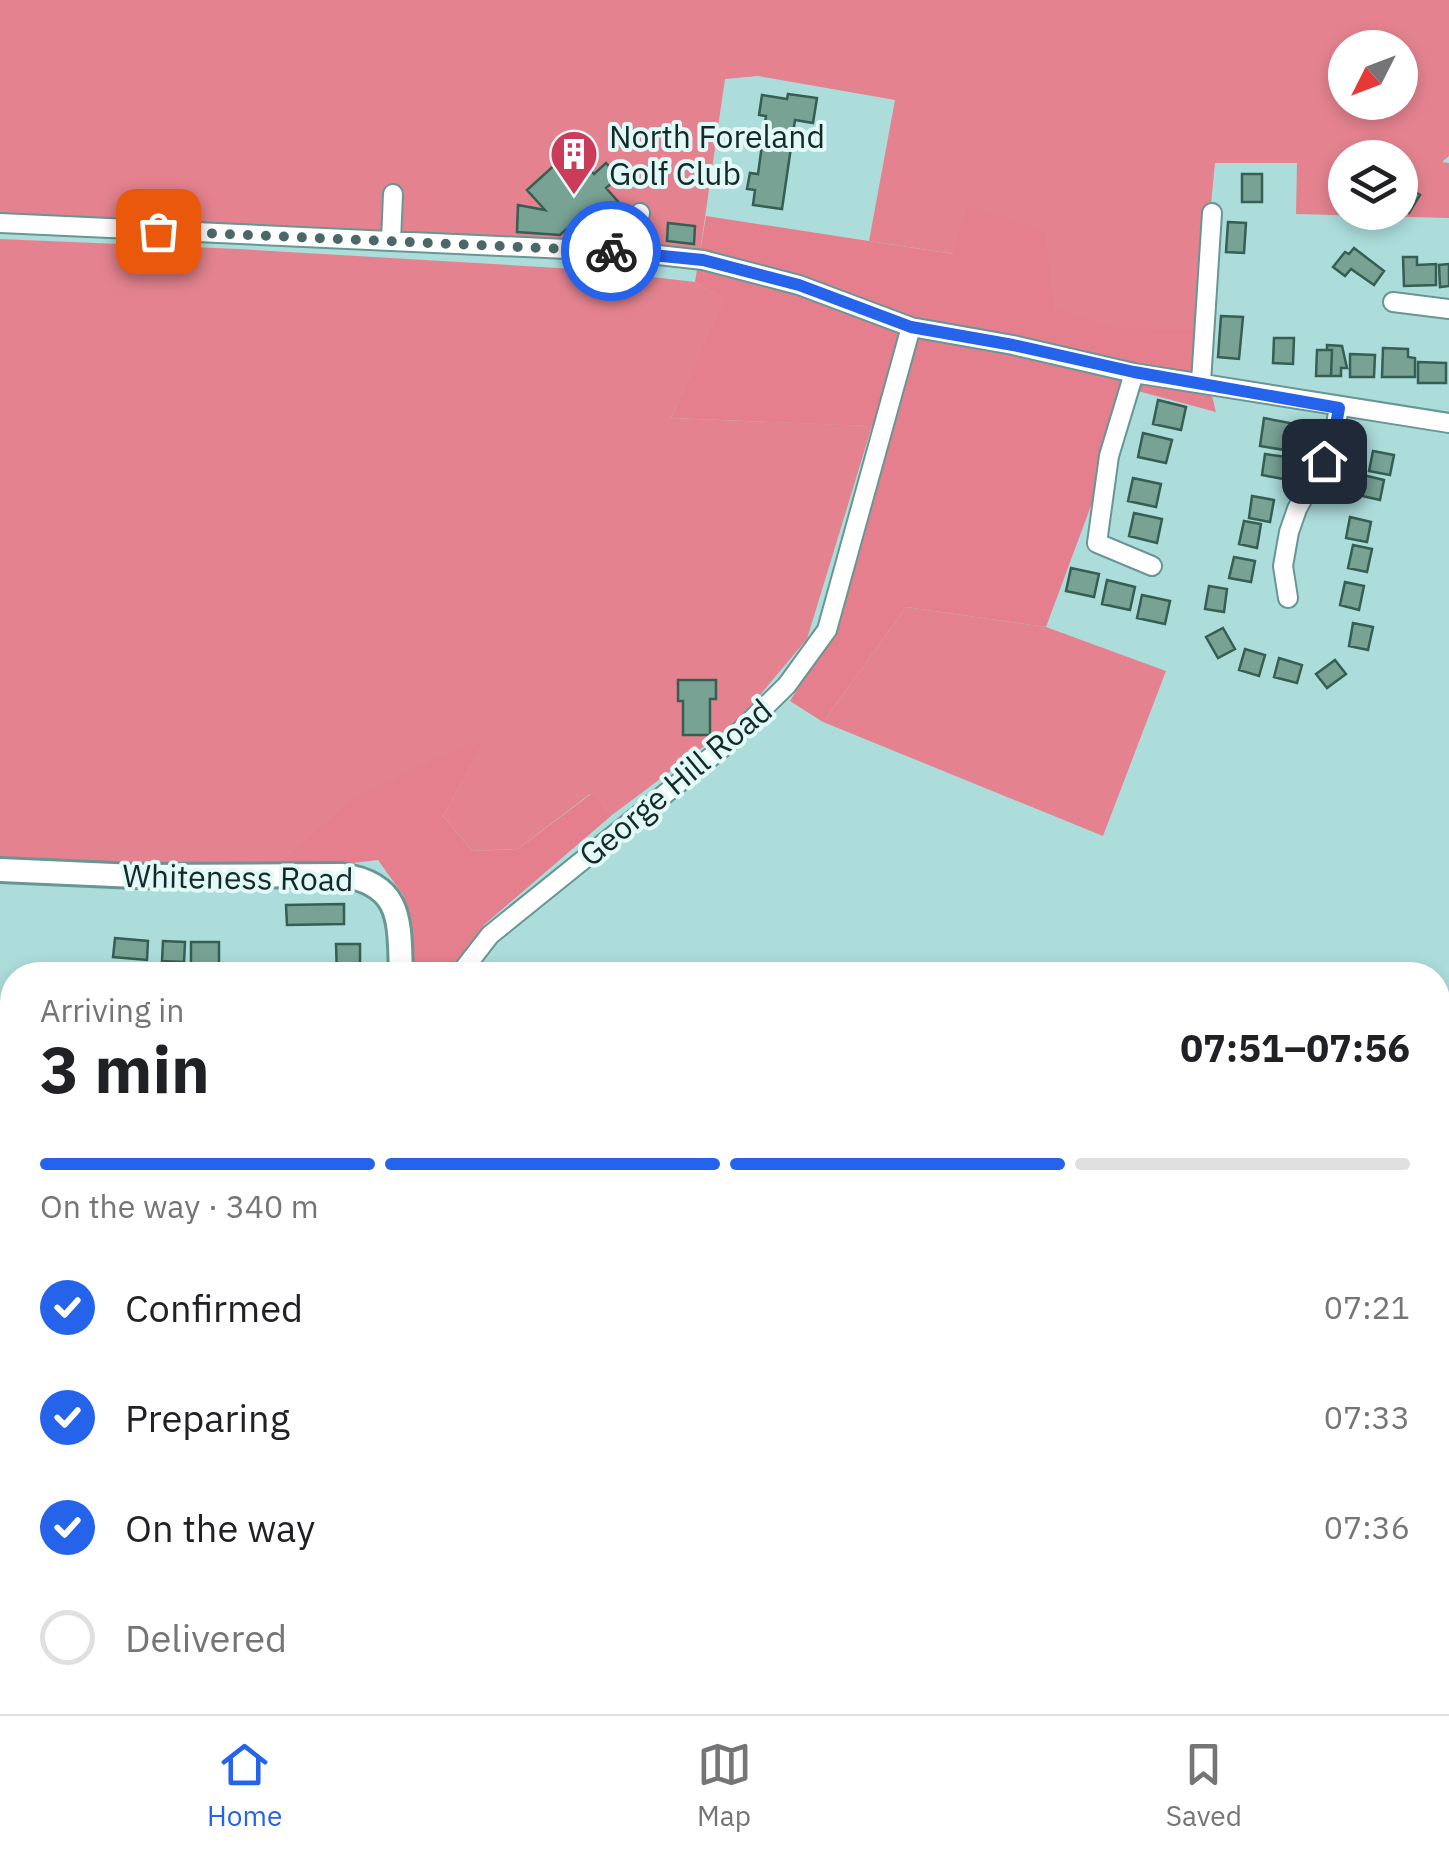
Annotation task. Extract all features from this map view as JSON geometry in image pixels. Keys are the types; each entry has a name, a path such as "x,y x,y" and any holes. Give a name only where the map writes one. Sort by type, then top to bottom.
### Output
{"main road":[{"name":"Whiteness Road","path":"0,870 365,878 385,893 399,920 401,962"}],"street":[{"path":"391,242 393,194"},
{"path":"630,252 640,213"},
{"path":"1201,382 1212,213"},
{"path":"0,223 630,252 703,260 799,285 911,327 1134,372 1449,423"},
{"path":"1392,302 1449,308"},
{"name":"George Hill Road","path":"470,962 490,935 727,744 787,685 827,630 911,327"},
{"path":"1134,372 1109,456 1096,542 1152,566"},
{"path":"1288,598 1283,566 1289,532 1296,508 1333,442 1339,408"}],"shaded area":[{"name":"North Foreland Golf Club","path":"0,0 1449,0 1449,156 1442,162 1449,163 1449,218 1418,217 1418,140 1328,140 1328,215 1296,214 1297,163 1215,163 1195,370 1147,369 954,254 869,241 895,100 758,76 725,79 700,252 305,236 0,213"},
{"path":"967,207 1045,232 1054,309 1125,332 1195,329 1216,412 1134,390 1046,627 906,607 823,722 790,701 836,627 892,427 671,418 725,299 695,282 706,216 953,254"},
{"name":"North Foreland Golf Club","path":"0,239 592,270 695,282 726,299 671,418 872,426 807,639 739,720 612,815 590,794 518,849 472,851 443,816 483,743 268,873 138,872 86,861 0,861"},
{"path":"906,607 1046,627 1166,671 1103,836 823,722"},
{"path":"484,742 443,816 472,851 518,849 591,794 612,815 485,924 456,962 412,962 403,895 378,860 268,873 350,801 435,759"}],"building":[{"path":"788,94 817,98 813,123 795,120 782,209 753,205 755,190 747,189 750,173 758,174 766,116 759,115 762,95 787,99"},
{"name":"North Foreland Golf Club","path":"576,154 594,174 606,163 619,177 606,188 629,214 608,233 588,210 560,235 517,232 518,205 545,210 527,190 559,161 563,165"},
{"path":"1242,174 1262,174 1262,202 1242,202"},
{"path":"1228,222 1246,223 1244,253 1226,252"},
{"path":"668,223 695,226 694,244 667,241"},
{"path":"1354,248 1384,271 1374,285 1351,269 1345,276 1333,267 1345,252 1349,254"},
{"path":"1403,257 1417,257 1417,265 1436,264 1436,285 1404,286"},
{"path":"1449,264 1449,286 1440,287 1439,265"},
{"path":"1221,316 1243,317 1239,359 1218,357"},
{"path":"1274,338 1294,338 1293,364 1273,363"},
{"path":"1327,345 1342,346 1347,368 1341,368 1341,376 1331,376 1332,350 1327,350"},
{"path":"1383,348 1408,349 1408,357 1415,358 1415,377 1382,377"},
{"path":"1317,350 1332,350 1331,376 1316,376"},
{"path":"1350,354 1375,355 1374,377 1350,377"},
{"path":"1418,362 1446,363 1446,383 1418,383"},
{"path":"1158,400 1186,407 1181,430 1153,424"},
{"path":"1264,418 1295,424 1291,451 1260,446"},
{"path":"1143,433 1172,440 1166,463 1138,457"},
{"path":"1373,451 1394,455 1390,475 1369,471"},
{"path":"1265,454 1287,457 1283,479 1262,475"},
{"path":"1363,475 1384,480 1380,500 1358,495"},
{"path":"1133,478 1161,484 1156,507 1128,501"},
{"path":"1252,496 1274,500 1270,522 1249,518"},
{"path":"1134,513 1162,519 1157,543 1129,536"},
{"path":"1350,517 1371,522 1367,542 1346,538"},
{"path":"1244,521 1261,524 1257,548 1239,544"},
{"path":"1353,545 1372,549 1367,572 1348,568"},
{"path":"1234,557 1255,561 1251,582 1229,578"},
{"path":"1071,568 1099,574 1094,597 1066,591"},
{"path":"1107,580 1135,587 1130,610 1102,604"},
{"path":"1345,582 1364,586 1359,610 1340,605"},
{"path":"1209,586 1227,589 1224,612 1205,609"},
{"path":"1142,595 1170,601 1165,624 1137,618"},
{"path":"1353,623 1373,627 1368,650 1349,646"},
{"path":"1223,628 1235,649 1218,658 1206,637"},
{"path":"1245,649 1265,655 1259,676 1239,670"},
{"path":"1279,658 1302,665 1297,683 1274,677"},
{"path":"1335,660 1346,674 1327,688 1316,674"},
{"path":"678,680 716,680 716,699 710,699 710,735 683,735 683,701 678,701"},
{"path":"344,904 344,924 287,925 286,905"},
{"path":"115,938 148,941 147,960 113,957"},
{"path":"163,941 185,942 184,962 162,961"},
{"path":"191,942 219,942 219,962 191,962"},
{"path":"336,944 360,944 360,962 337,962"}],"way so far":[{"path":"158,231 611,251"}],"place":[{"name":"North Foreland Golf Club","path":"574,196"}],"route":[{"path":"611,251 703,260 799,285 911,327 1339,408 1333,442 1324,461"}]}
